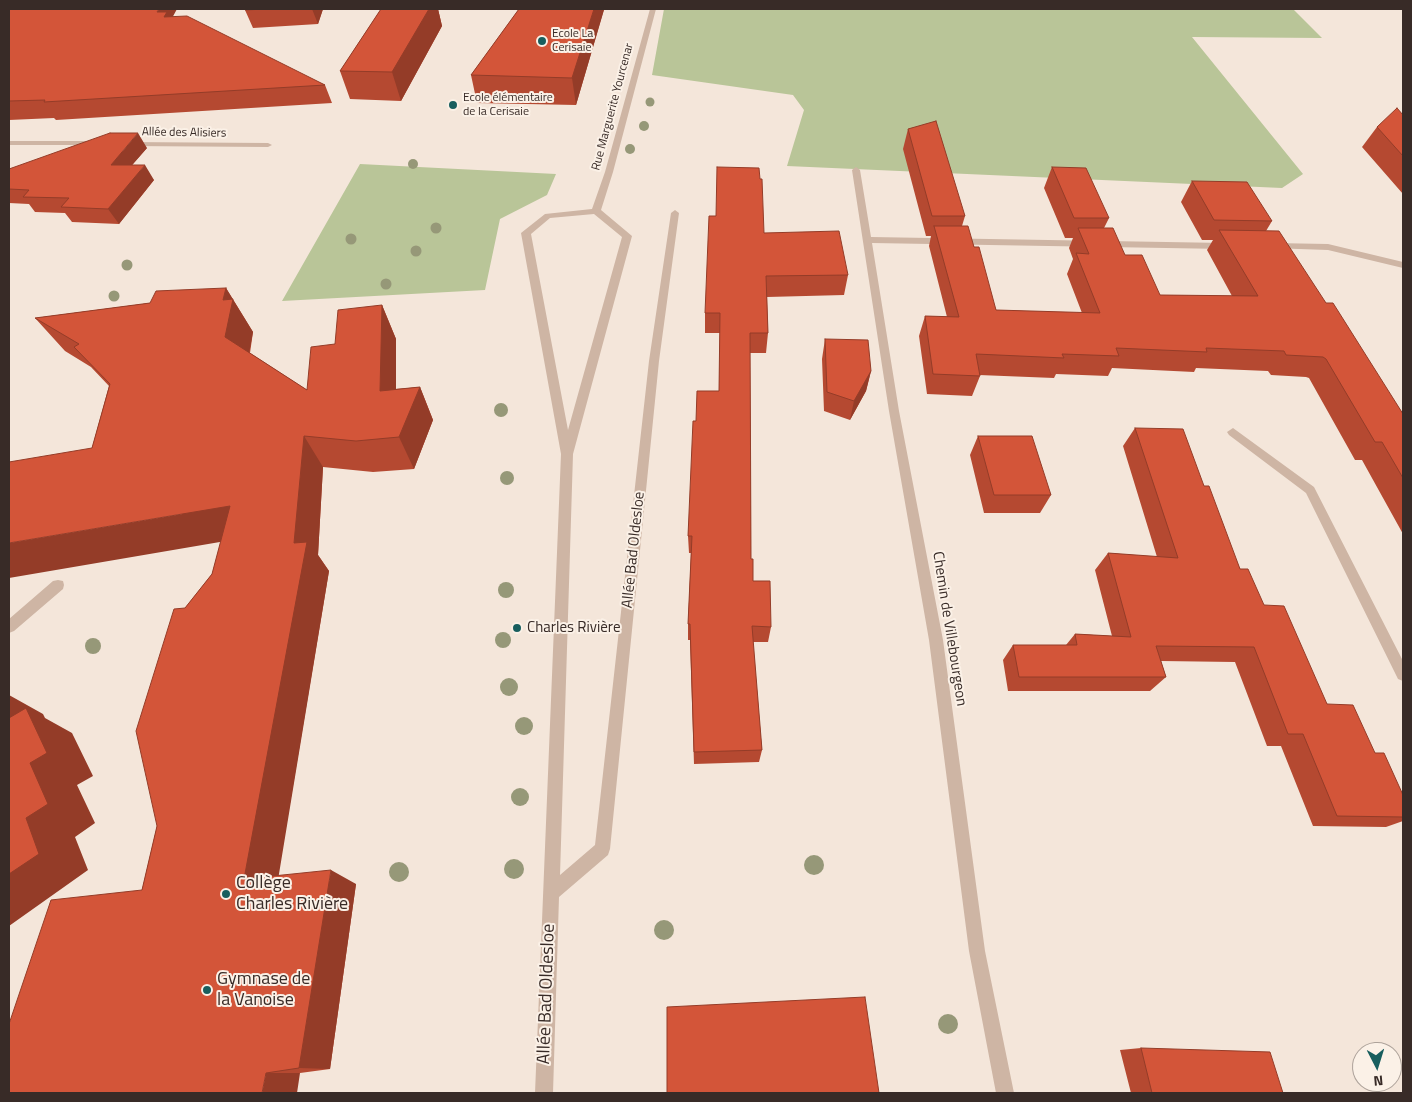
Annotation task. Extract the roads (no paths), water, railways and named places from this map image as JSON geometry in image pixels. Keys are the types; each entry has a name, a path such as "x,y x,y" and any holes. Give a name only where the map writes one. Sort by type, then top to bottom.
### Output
{"street":[{"name":"Rue Marguerite Yourcenar","path":"596,211 609,172 653,9"},
{"path":"9,143 103,143"},
{"name":"Allée des Alisiers","path":"123,144 268,145"},
{"name":"Chemin de Villebourgeon","path":"856,170 894,411 936,640 978,951 1005,1093"},
{"name":"Allée Bad Oldesloe","path":"544,1093 567,454 526,233 548,216 596,211 627,236 567,454"},
{"name":"Allée Bad Oldesloe","path":"550,894 602,849 654,361 675,212"},
{"path":"868,240 1230,246"},
{"path":"1260,246 1328,247 1403,265"},
{"path":"1234,432 1310,490 1403,675"},
{"path":"9,627 58,586"}],"place":[{"name":"Ecole La Cerisaie","path":"542,41"},
{"name":"Ecole élémentaire de la Cerisaie","path":"453,105"},
{"name":"Charles Rivière","path":"517,628"},
{"name":"Collège Charles Rivière","path":"226,894"},
{"name":"Gymnase de la Vanoise","path":"207,990"}]}
